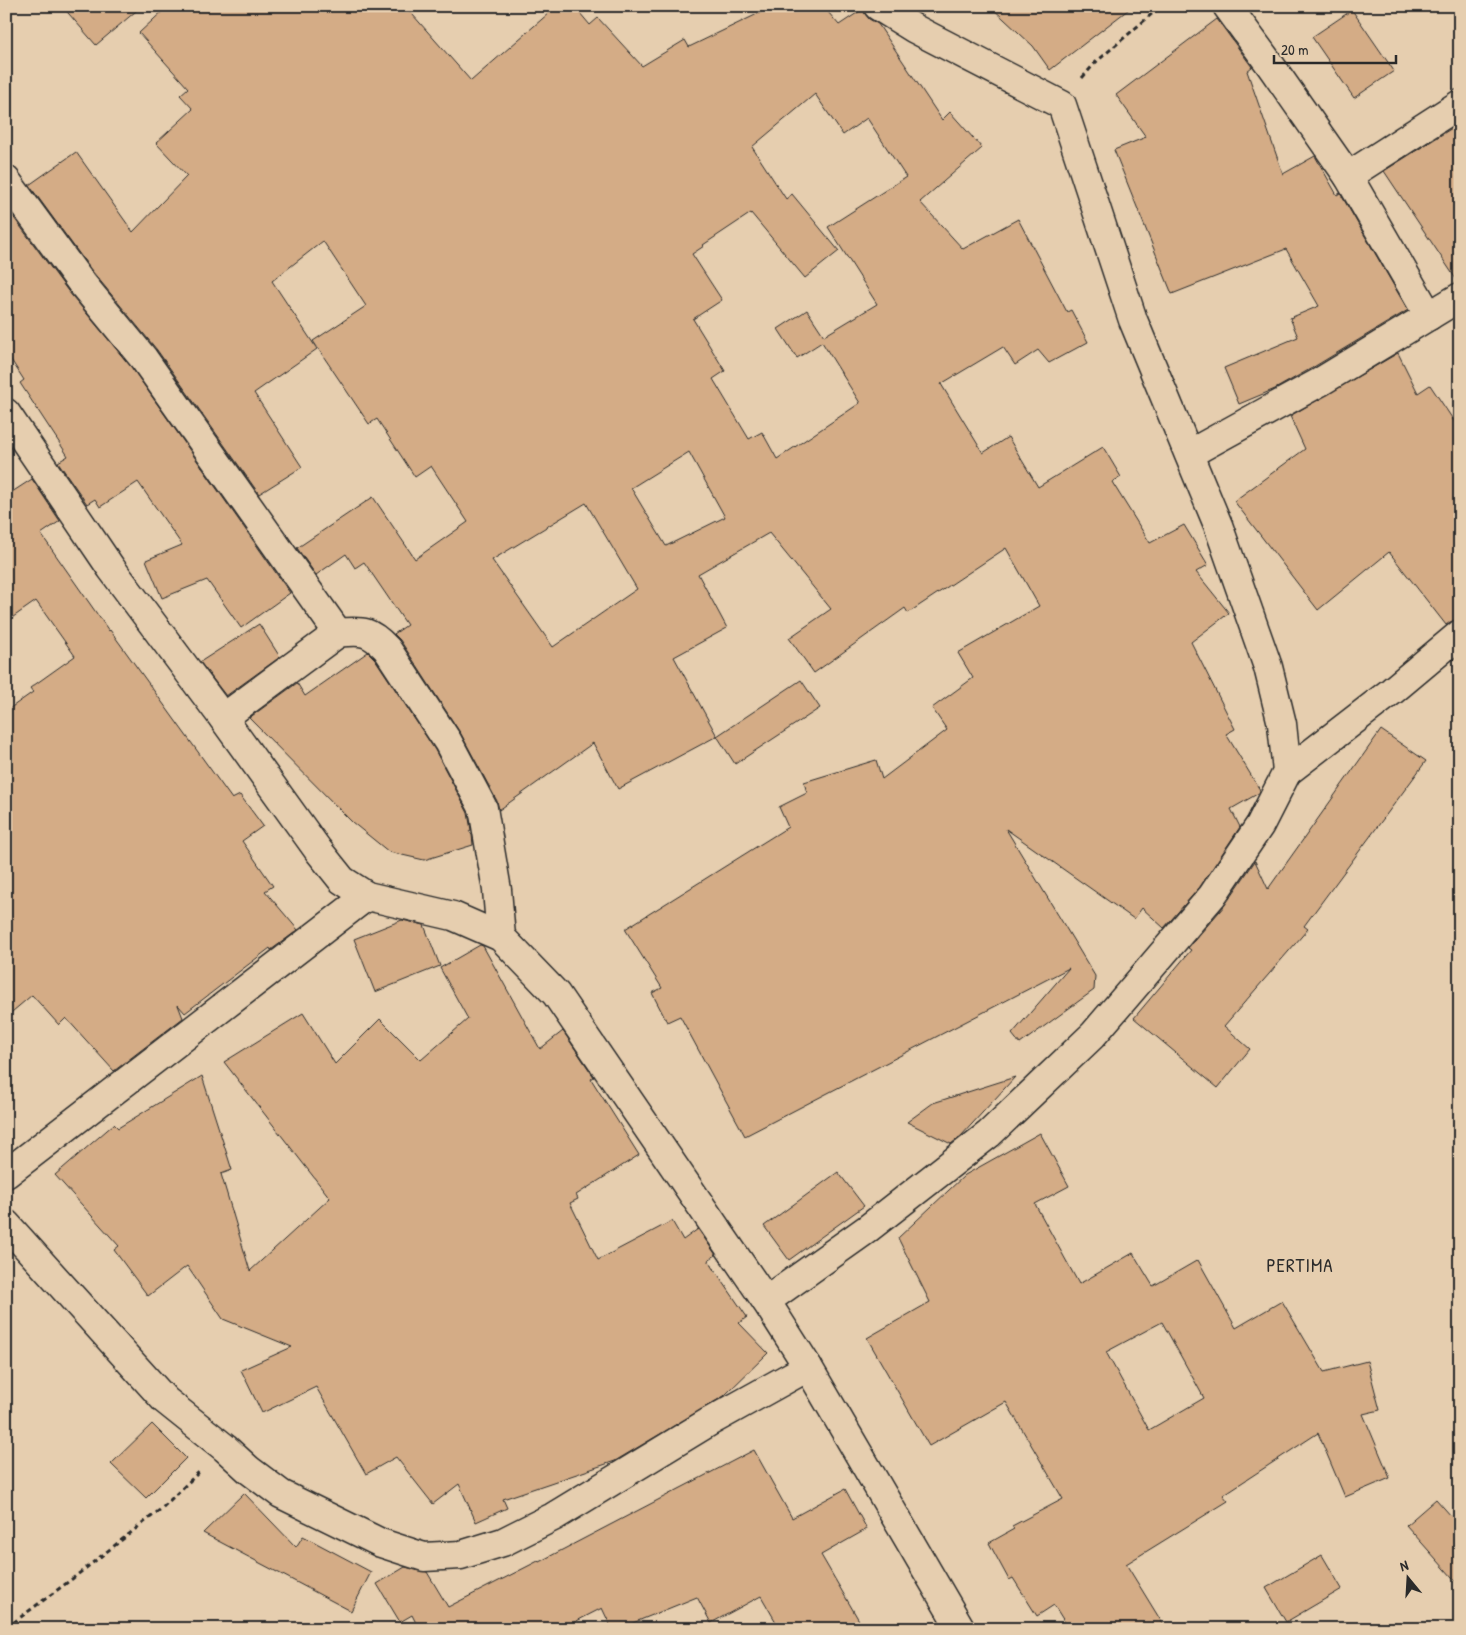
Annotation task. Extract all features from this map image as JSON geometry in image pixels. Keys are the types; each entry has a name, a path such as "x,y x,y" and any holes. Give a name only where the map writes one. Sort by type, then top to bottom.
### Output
{"street":[{"path":"878,6 915,29 1062,105 1133,320 1218,525 1268,667 1282,724 1287,772"},
{"path":"1227,6 1348,176 1429,316"},
{"path":"1348,176 1460,104"},
{"path":"6,180 80,281 144,359 338,632"},
{"path":"1189,454 1320,382 1460,297"},
{"path":"6,413 111,568 342,880 367,896 453,916 501,937 556,994 766,1301 808,1367 961,1629"},
{"path":"223,718 338,632 359,631 376,638 387,650 448,742 483,808 489,834 497,890 501,937"},
{"path":"766,1301 866,1230 989,1134 1093,1035 1212,896 1260,825 1287,772 1392,691 1460,634"},
{"path":"6,1174 367,896"},
{"path":"6,1224 165,1400 225,1448 249,1470 281,1494 381,1543 424,1557 461,1554 503,1542 554,1517 709,1422 808,1367"}],"path":[{"path":"1062,105 1071,90 1095,63 1161,6"},
{"path":"6,1628 161,1509 225,1448"}],"building":[{"path":"62,6 142,6 96,45"},
{"path":"168,6 405,6 471,81 557,6 574,6 590,25 598,18 642,66 685,40 689,47 774,6 823,6 839,25 863,9 869,19 878,24 942,120 950,112 982,148 920,202 963,249 1018,219 1067,312 1071,310 1088,342 1049,363 1038,350 1015,365 1003,347 941,384 983,453 1008,437 1038,487 1103,447 1121,477 1112,482 1150,543 1184,525 1208,565 1196,572 1229,613 1191,642 1235,729 1226,734 1260,790 1259,793 1231,809 1240,827 1200,887 1164,928 1142,908 1134,919 1006,829 1095,976 1094,990 1020,1044 1012,1034 1069,968 745,1136 680,1016 667,1022 652,993 662,988 625,929 788,827 779,807 807,793 804,782 876,760 882,779 947,730 932,708 973,678 958,653 1039,606 1006,548 908,613 905,608 814,673 789,638 831,609 769,533 698,574 727,628 674,657 717,736 618,789 593,743 499,810 497,801 461,734 400,640 394,634 407,625 364,562 355,568 346,554 316,575 297,548 373,497 415,559 468,522 431,466 415,477 377,419 369,424 313,341 366,306 323,241 272,281 317,349 254,393 302,467 259,494 157,350 92,271 29,185 76,152 133,232 187,176 156,143 193,109 180,95 188,88 139,33","holes":["815,94 843,135 867,118 906,177 828,227 877,304 824,336 807,310 778,329 797,358 822,342 860,403 777,459 762,432 749,439 713,379 725,371 693,319 722,300 692,254 751,213 805,278 839,251 792,194 786,199 752,147","689,452 725,517 666,546 631,488","586,503 637,589 553,647 492,560"]},
{"path":"990,6 1133,6 1050,70 1033,46"},
{"path":"1352,10 1394,71 1354,98 1312,37"},
{"path":"1217,19 1252,67 1247,71 1283,174 1315,156 1337,195 1340,193 1408,310 1275,389 1239,404 1224,368 1298,337 1290,318 1319,306 1286,249 1172,294 1114,150 1146,137 1116,95"},
{"path":"1460,123 1460,281 1458,282 1384,171"},
{"path":"6,207 68,291 132,368 290,593 241,628 207,580 162,598 146,560 182,545 138,482 100,507 95,499 87,504 58,462 68,456 20,383 24,380 6,352"},
{"path":"1398,353 1418,393 1430,385 1460,430 1460,619 1446,625 1389,552 1318,610 1234,501 1305,449 1290,416"},
{"path":"32,479 60,521 41,534 109,631 232,799 240,795 263,826 242,841 273,886 265,891 298,930 271,950 270,948 185,1013 178,1005 183,1018 114,1071 66,1018 59,1025 32,995 6,1017 6,711 33,692 30,688 75,656 36,601 6,622 6,484 12,492"},
{"path":"259,624 280,657 226,696 200,662"},
{"path":"368,652 375,659 435,750 468,813 471,830 469,831 472,835 473,845 424,860 389,852 352,822 249,718 297,683 305,696"},
{"path":"801,680 820,708 735,764 717,736"},
{"path":"1381,730 1426,761 1304,926 1308,929 1224,1026 1250,1049 1218,1088 1134,1018 1191,950 1188,948 1225,905 1255,861 1268,889"},
{"path":"402,920 424,925 440,966 375,992 354,939"},
{"path":"480,945 483,946 540,1049 563,1031 594,1077 591,1079 639,1155 576,1195 578,1199 570,1203 598,1260 672,1221 683,1240 698,1229 716,1255 708,1260 747,1317 739,1323 768,1353 724,1396 615,1461 503,1499 507,1508 476,1522 459,1484 433,1504 396,1457 366,1474 316,1387 262,1413 241,1370 292,1347 223,1319 187,1266 148,1296 114,1250 119,1246 55,1175 114,1124 118,1128 202,1076 232,1170 221,1174 250,1271 330,1198 224,1062 303,1013 335,1064 380,1019 421,1060 468,1019 440,968"},
{"path":"1015,1077 961,1136 951,1144 907,1122 933,1103"},
{"path":"1040,1133 1069,1186 1035,1204 1079,1284 1133,1253 1153,1286 1198,1260 1236,1328 1282,1301 1324,1372 1367,1361 1380,1410 1363,1414 1390,1478 1345,1497 1318,1433 1223,1495 1228,1501 1126,1564 1166,1629 1069,1629 1054,1605 1037,1616 1013,1578 1009,1580 989,1543 1014,1529 1012,1526 1063,1499 1006,1402 929,1446 867,1338 930,1302 898,1238 965,1175","holes":["1162,1322 1204,1398 1149,1430 1106,1352"]},
{"path":"838,1172 864,1206 789,1260 764,1226"},
{"path":"152,1424 186,1458 146,1498 111,1464"},
{"path":"754,1450 792,1518 845,1489 867,1529 821,1555 864,1629 780,1629 761,1596 711,1623 697,1597 618,1629 612,1629 602,1608 561,1629 405,1629 416,1623 412,1615 400,1622 377,1584 405,1567 427,1572 448,1607 539,1562"},
{"path":"244,1493 296,1547 303,1536 371,1572 351,1611 203,1533"},
{"path":"1436,1499 1460,1526 1460,1586 1406,1525"},
{"path":"1322,1555 1342,1589 1286,1622 1266,1588"}],"district":[{"name":"PERTIMA","path":"1300,1265"}]}
